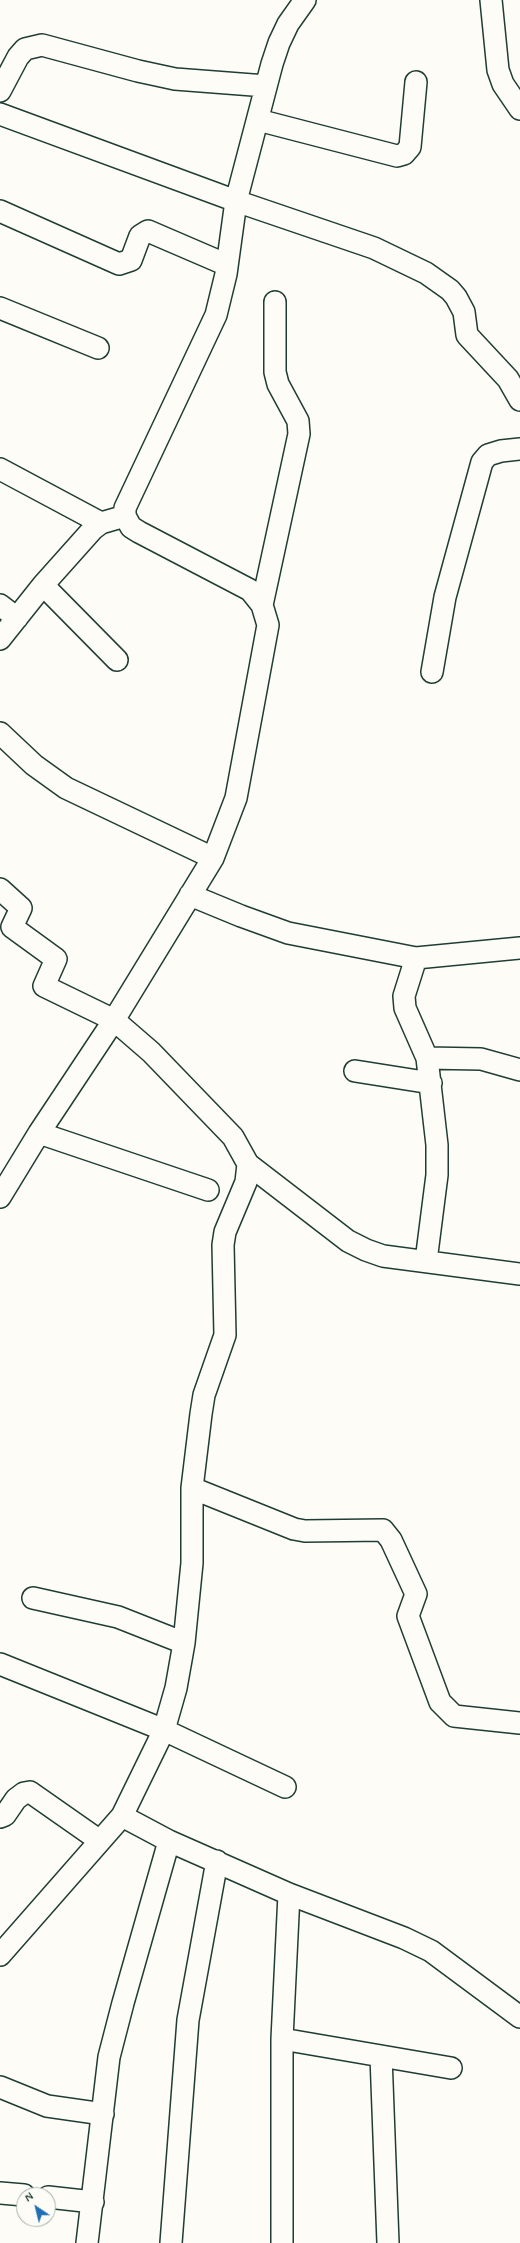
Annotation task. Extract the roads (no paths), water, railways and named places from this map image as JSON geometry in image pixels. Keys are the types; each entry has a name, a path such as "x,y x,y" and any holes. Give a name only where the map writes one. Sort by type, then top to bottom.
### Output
{"street":[{"path":"0,1197 39,1133 114,1020 214,858 236,798 268,625 262,605 250,590 131,527 125,516 125,508 216,314 223,292 228,265 236,201 266,86 279,43 305,0"},
{"path":"491,0 498,70 503,84 520,109"},
{"path":"0,92 18,57 25,49 42,45 138,71 175,79 266,86"},
{"path":"258,120 397,156 404,154 410,147 416,82"},
{"path":"0,114 236,201 374,248 426,273 450,290 464,312 467,335 508,378 520,400"},
{"path":"0,211 119,264 131,260 140,236 148,231 228,265"},
{"path":"262,605 299,434 298,421 278,384 275,372 275,302"},
{"path":"0,308 98,348"},
{"path":"432,672 445,597 482,462 488,455 520,448"},
{"path":"0,469 101,523"},
{"path":"0,639 80,542 101,523 125,516"},
{"path":"43,585 117,660"},
{"path":"0,605 17,618"},
{"path":"0,733 34,765 66,788 214,858"},
{"path":"0,889 21,908 12,927 56,959 44,986 114,1020 151,1052 233,1136 248,1164 348,1241 383,1256 520,1274"},
{"path":"190,895 241,916 288,932 416,958 520,948"},
{"path":"416,958 404,996 405,1008 427,1058 437,1145 437,1175 426,1261"},
{"path":"427,1058 481,1059 520,1070"},
{"path":"355,1071 431,1083"},
{"path":"39,1133 208,1190"},
{"path":"0,1955 122,1816 164,1730 176,1688 184,1643 192,1563 192,1488 204,1395 225,1335 223,1245 225,1232 246,1182 248,1164"},
{"path":"192,1488 294,1529 305,1531 383,1530 391,1540 416,1594 408,1616 440,1702 454,1716 520,1723"},
{"path":"33,1598 123,1619 184,1643"},
{"path":"0,1664 164,1730 285,1787"},
{"path":"0,1817 5,1815 16,1799 24,1793 30,1792 100,1840"},
{"path":"122,1816 169,1841 289,1894 404,1938 431,1951 520,2017"},
{"path":"87,2243 113,2041 169,1841"},
{"path":"171,2243 188,2020 217,1861"},
{"path":"282,2243 282,2039 289,1894"},
{"path":"282,2039 451,2068"},
{"path":"381,2056 388,2243"},
{"path":"0,2087 47,2106 103,2114"},
{"path":"0,2193 16,2194"},
{"path":"56,2198 93,2202"}]}
